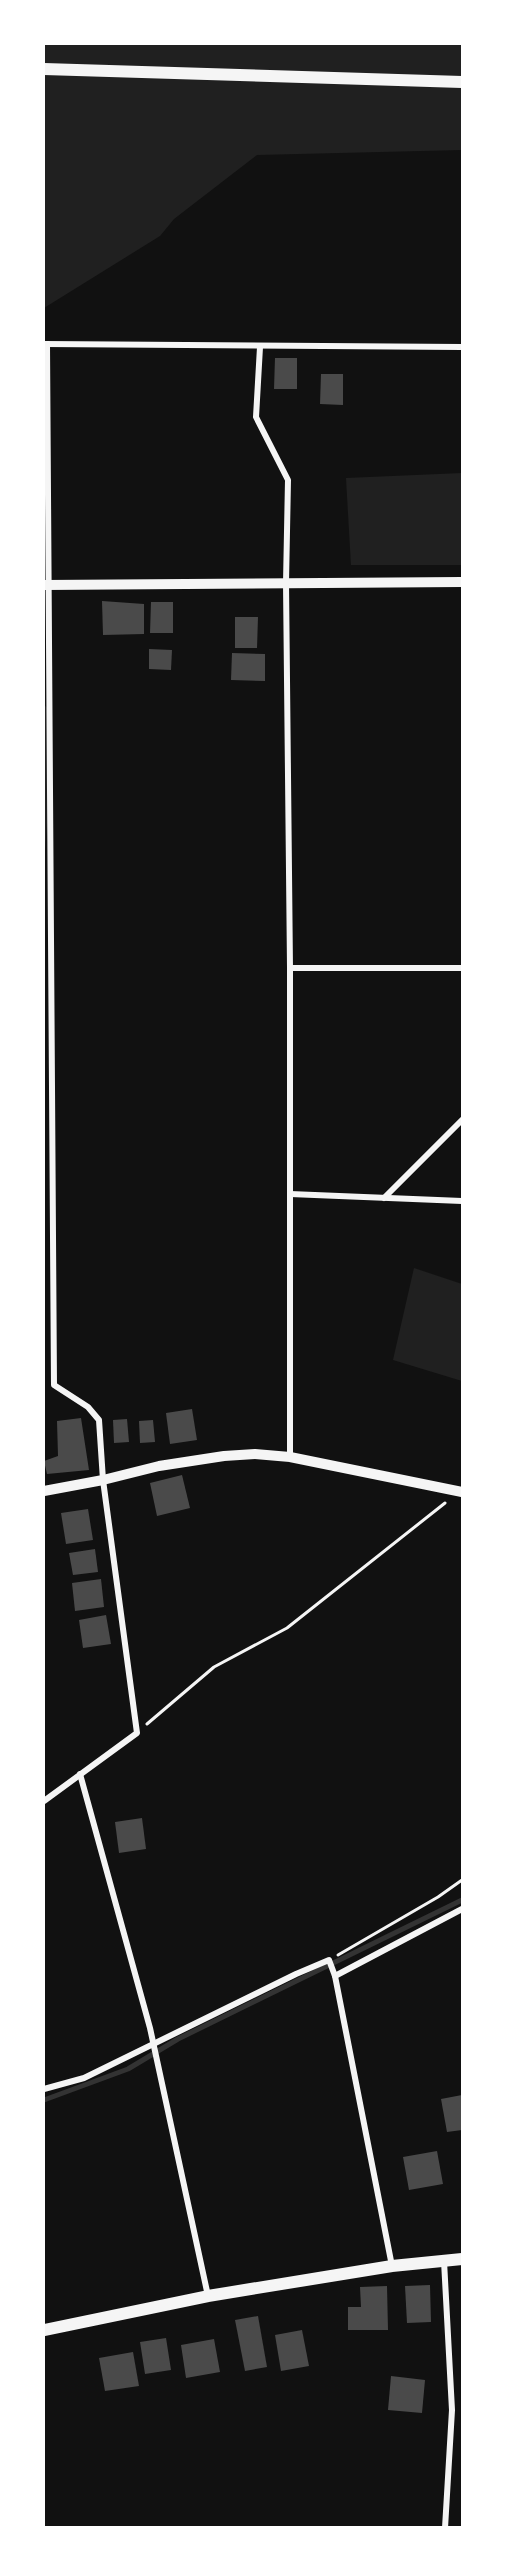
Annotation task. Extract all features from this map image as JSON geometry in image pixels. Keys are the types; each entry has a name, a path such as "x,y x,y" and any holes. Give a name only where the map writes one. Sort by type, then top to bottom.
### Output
{"main road":[{"path":"44,69 462,82"},
{"path":"44,2330 208,2296 392,2266 462,2259"}],"street":[{"path":"44,1802 137,1733 104,1480 99,1420 88,1407 54,1384 45,344 462,347"},
{"path":"260,347 256,417 288,480 286,583 290,968 290,1457"},
{"path":"46,585 462,582"},
{"path":"290,968 462,968"},
{"path":"384,1198 462,1120"},
{"path":"290,1194 462,1201"},
{"path":"44,1491 104,1480 159,1466 224,1456 255,1454 290,1457 461,1491"},
{"path":"80,1774 154,2044 208,2296"},
{"path":"335,1975 462,1909"},
{"path":"44,2089 84,2078 329,1960 335,1975 392,2266"},
{"path":"444,2260 452,2410 445,2528"}],"path":[{"path":"137,1733 214,1667 287,1628 461,1491"},
{"path":"329,1960 438,1897 462,1880"}],"shaded area":[{"path":"44,44 462,44 462,150 257,155 174,219 160,236 44,308"},
{"path":"462,473 462,565 351,565 346,478"},
{"path":"44,705 50,710 44,865"},
{"path":"414,1268 462,1284 462,1381 393,1360"}],"building":[{"path":"275,358 297,358 297,389 274,389"},
{"path":"321,374 343,374 343,405 320,404"},
{"path":"102,601 144,604 144,634 103,635"},
{"path":"151,602 173,602 173,633 150,633"},
{"path":"235,617 258,617 257,648 235,648"},
{"path":"149,649 172,650 171,670 149,669"},
{"path":"232,653 265,654 265,681 231,680"},
{"path":"192,1409 197,1440 170,1444 166,1413"},
{"path":"81,1418 89,1470 47,1474 44,1461 58,1456 57,1421"},
{"path":"127,1419 129,1442 114,1443 113,1420"},
{"path":"153,1420 155,1442 140,1443 139,1421"},
{"path":"182,1475 190,1508 157,1516 150,1483"},
{"path":"88,1509 93,1540 66,1544 61,1513"},
{"path":"95,1549 98,1572 73,1575 69,1553"},
{"path":"101,1579 104,1607 75,1611 72,1583"},
{"path":"106,1615 111,1644 83,1648 79,1620"},
{"path":"142,1818 146,1849 119,1853 115,1822"},
{"path":"462,2095 462,2130 447,2132 441,2099"},
{"path":"437,2151 443,2184 409,2190 403,2157"},
{"path":"430,2285 431,2322 407,2323 405,2286"},
{"path":"387,2286 388,2330 348,2330 348,2307 361,2307 360,2287"},
{"path":"258,2316 267,2367 245,2371 235,2320"},
{"path":"302,2330 309,2366 281,2371 275,2335"},
{"path":"166,2338 171,2370 145,2374 140,2342"},
{"path":"214,2339 220,2372 186,2378 181,2345"},
{"path":"133,2352 139,2386 105,2391 99,2358"},
{"path":"391,2376 425,2380 422,2413 388,2410"}],"waterway":[{"path":"44,2100 128,2069 178,2039 462,1900"}]}
